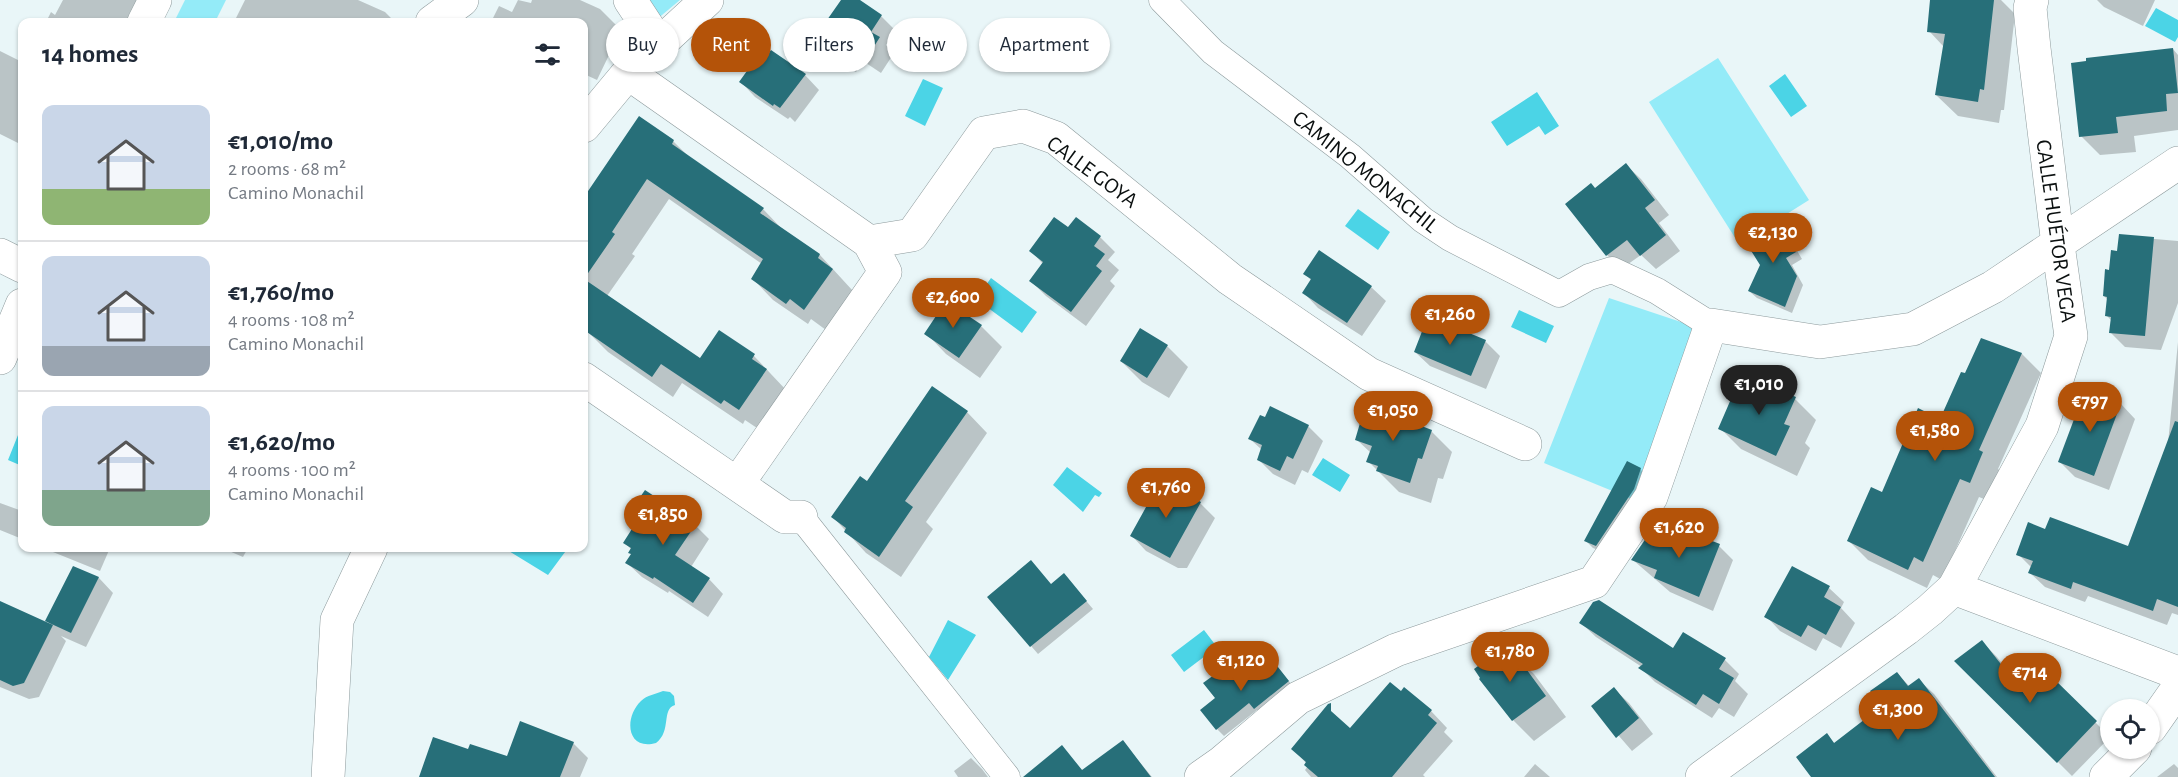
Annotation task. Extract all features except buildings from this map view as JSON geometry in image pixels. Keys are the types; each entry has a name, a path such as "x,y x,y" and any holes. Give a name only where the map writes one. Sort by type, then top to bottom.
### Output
{"street":[{"path":"146,18 155,0"},
{"path":"436,18 462,0"},
{"path":"630,0 642,18"},
{"path":"679,26 707,0"},
{"name":"CAMINO MONACHIL","path":"1162,0 1213,52 1350,156 1423,220 1449,238 1559,294 1589,277 1612,270 1658,291 1711,325"},
{"name":"CALLE HUÉTOR VEGA","path":"1724,771 1922,616 1954,588 2042,426 2071,336 2034,48 2030,8 2032,0"},
{"path":"588,121 628,73 868,242 885,272 738,483"},
{"name":"CALLE GOYA","path":"868,242 912,235 984,133 1023,126 1056,138 1230,279 1369,374 1525,444"},
{"path":"1220,772 1298,698 1407,646 1594,582 1651,497 1711,325 1820,342 1912,330 1993,287 2178,163"},
{"path":"0,255 18,264"},
{"path":"0,358 18,315"},
{"path":"588,382 785,517 801,517 1007,777"},
{"path":"328,777 337,620 369,552"},
{"path":"1954,588 2178,673"},
{"path":"2160,714 2178,688"},
{"path":"2106,777 2124,759"}],"shaded area":[{"path":"185,0 226,0 217,18 176,18"},
{"path":"645,0 680,0 658,18 655,18"},
{"path":"2156,8 2178,20 2178,37 2175,42 2145,26"},
{"path":"1718,58 1809,200 1739,244 1649,102"},
{"path":"1785,74 1807,106 1791,117 1769,86"},
{"path":"923,79 943,88 925,126 905,116"},
{"path":"1537,92 1559,126 1545,135 1539,126 1507,146 1491,122"},
{"path":"1358,209 1390,232 1378,250 1345,226"},
{"path":"991,278 1037,312 1022,333 976,299"},
{"path":"1609,298 1696,327 1632,499 1544,463"},
{"path":"1519,310 1554,326 1546,343 1511,327"},
{"path":"18,435 18,464 8,460"},
{"path":"1323,458 1350,475 1340,492 1312,475"},
{"path":"1067,467 1102,493 1099,497 1095,495 1083,512 1053,485"},
{"path":"511,552 565,552 548,575"},
{"path":"948,620 976,635 948,680 929,657"},
{"path":"1204,630 1217,647 1184,672 1171,655"},
{"path":"663,691 670,692 674,696 675,705 668,711 664,733 656,743 639,742 631,731 632,715 646,697"}]}
